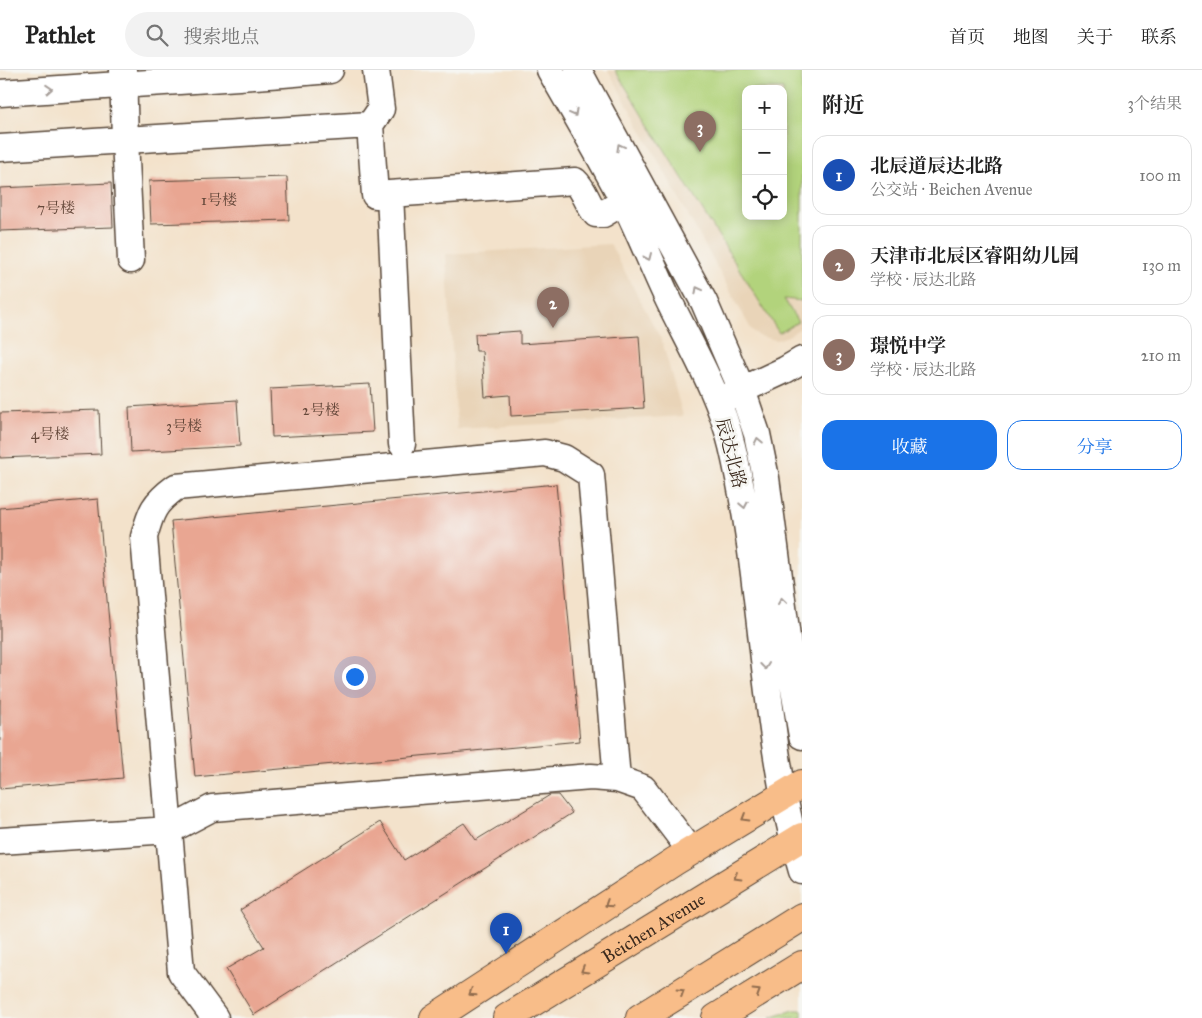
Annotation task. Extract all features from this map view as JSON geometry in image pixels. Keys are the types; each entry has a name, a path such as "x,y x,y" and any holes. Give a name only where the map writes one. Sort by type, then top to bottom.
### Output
{"main road":[{"path":"434,1018 691,851 792,790"},
{"name":"Beichen Avenue","path":"507,1018 798,840"},
{"path":"640,1018 802,917"},
{"path":"716,1018 802,965"}],"street":[{"path":"0,92 123,77 283,74 330,70"},
{"path":"376,70 381,108 370,125 375,195 575,181 580,186 596,214 603,214 634,196"},
{"name":"辰达北路","path":"550,70 704,302 742,390 757,434 766,478 793,683 802,736"},
{"name":"辰达北路","path":"578,70 634,196 654,271 717,401 731,444 748,524 775,750 792,790 802,871"},
{"path":"123,77 131,260"},
{"path":"0,148 370,125"},
{"path":"390,194 402,444"},
{"path":"717,401 785,370 802,360"},
{"path":"215,1018 181,972 144,537 150,515 161,498 176,487 545,453 564,458 591,475 617,779"},
{"path":"0,841 170,830 212,808 591,777 617,779 643,788 691,851"}],"shaded area":[{"path":"608,70 802,70 802,327 788,336 776,340 759,336 751,329"},
{"path":"610,244 662,341 683,416 457,429 446,254"}],"green space":[{"path":"615,70 802,70 802,301 784,299 798,322 779,333"},
{"path":"794,1010 802,1010 802,1018 770,1018"}],"building":[{"path":"287,177 289,220 151,224 149,181"},
{"path":"111,183 113,227 0,231 0,188"},
{"path":"520,331 520,344 639,336 644,408 511,416 510,395 485,397 482,351 476,351 475,334"},
{"path":"370,384 373,432 272,437 270,389"},
{"path":"237,400 240,446 131,452 129,407"},
{"path":"99,410 101,454 0,458 0,413"},
{"path":"556,484 580,741 195,777 171,521"},
{"path":"98,499 123,778 0,789 0,508"},
{"path":"550,795 558,795 572,813 254,1015 226,969 264,947 240,910 380,822 404,860 464,823 476,840"}],"place":[{"name":"璟悦中学","path":"700,152"},
{"name":"天津市北辰区睿阳幼儿园","path":"553,328"},
{"name":"北辰道辰达北路","path":"506,954"}]}
